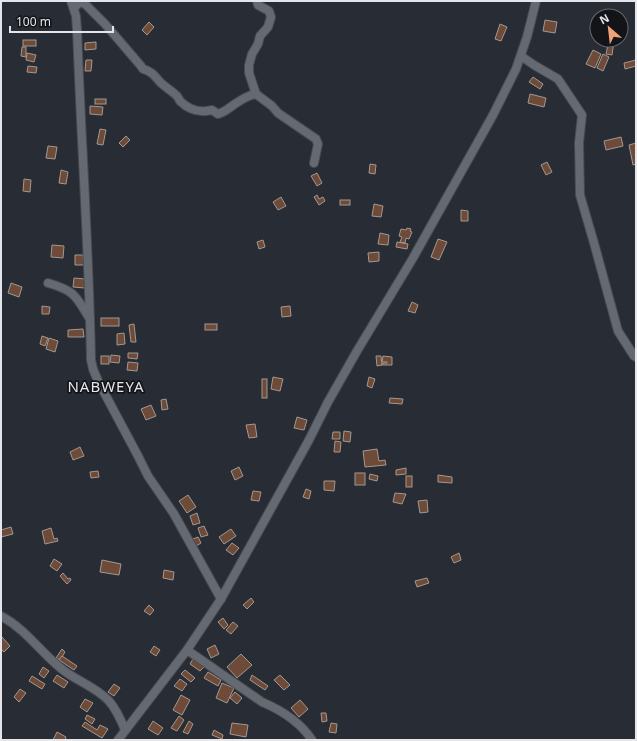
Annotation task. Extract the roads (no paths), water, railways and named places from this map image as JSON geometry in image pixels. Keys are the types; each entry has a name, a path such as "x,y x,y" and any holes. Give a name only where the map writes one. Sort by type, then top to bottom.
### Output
{"street":[{"path":"257,1 258,5 269,11 271,17 268,27 260,36 249,65 249,73 256,94 272,106 278,113 316,139 318,144 314,163"},
{"path":"118,740 187,650 221,599 309,440 328,402 483,134 510,82 521,56 536,1"},
{"path":"221,599 174,514 148,476 98,381 90,360 90,320 77,29 76,16 72,4 80,2 84,3 121,42 142,69 148,70 165,88 190,109 205,112 212,110 218,114 239,101 256,94"},
{"path":"521,56 558,79 582,115 579,143 580,195 618,331 636,357"},
{"path":"48,283 65,288 71,292 80,303 90,320"},
{"path":"1,616 8,619 21,629 63,670 93,688 108,701 120,718 125,730"},
{"path":"187,650 262,702 275,707 302,727 312,740"}],"district":[{"name":"NABWEYA","path":"106,387"}]}
